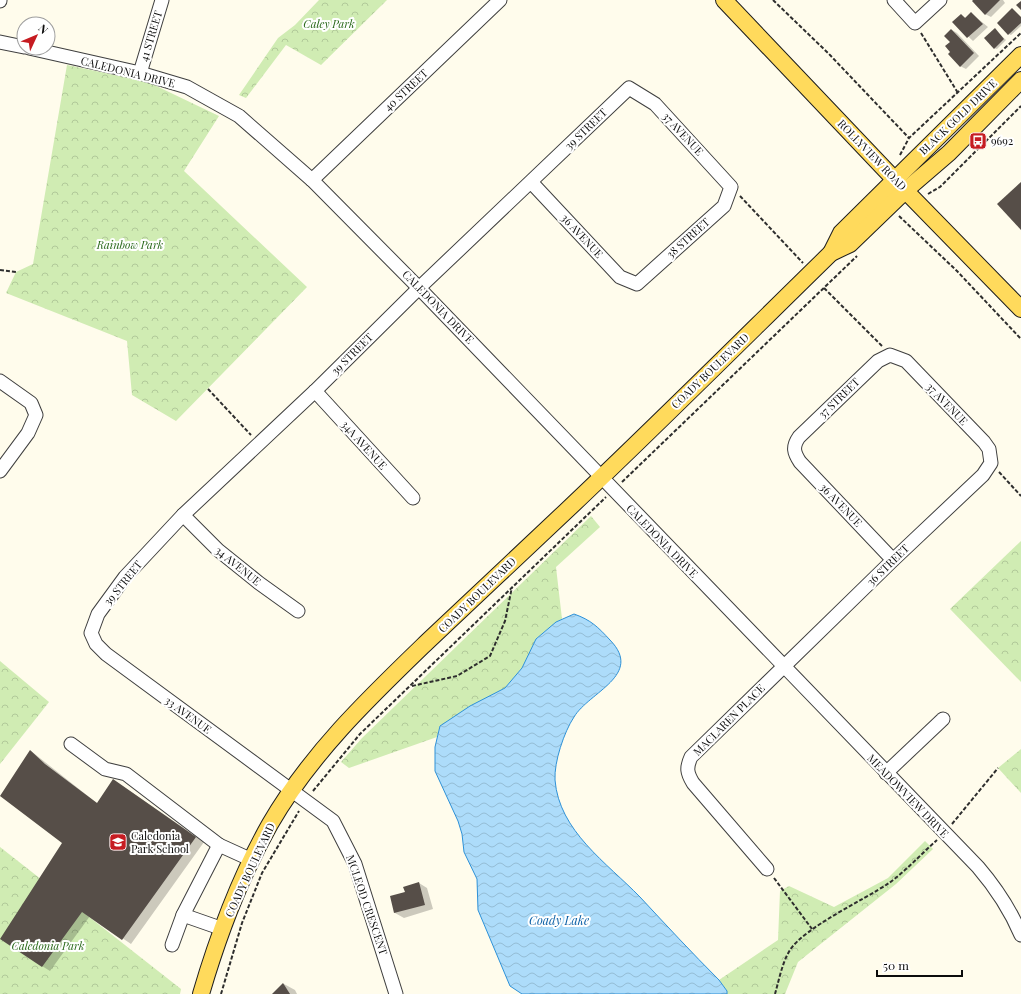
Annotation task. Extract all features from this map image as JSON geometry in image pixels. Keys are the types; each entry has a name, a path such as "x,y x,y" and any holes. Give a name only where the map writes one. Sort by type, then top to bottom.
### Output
{"main road":[{"name":"ROLLYVIEW ROAD","path":"724,0 1021,309"},
{"name":"BLACK GOLD DRIVE","path":"905,190 1021,55"},
{"name":"BLACK GOLD DRIVE","path":"905,190 949,153 1021,80"},
{"name":"COADY BOULEVARD","path":"201,994 223,929 252,860 270,824 327,743 361,706 601,478 812,272 832,252 841,233 905,190"}],"street":[{"name":"41 STREET","path":"140,73 162,0"},
{"name":"40 STREET","path":"312,180 500,0"},
{"path":"897,3 916,23 940,0"},
{"path":"0,42 16,45"},
{"name":"CALEDONIA DRIVE","path":"56,54 140,73 187,87 239,116 312,180 419,288 783,666"},
{"name":"39 STREET","path":"91,633 98,614 125,577 184,515 315,391 419,288 629,88"},
{"name":"37 AVENUE","path":"629,88 655,104 731,187"},
{"name":"36 AVENUE","path":"531,182 620,277 637,284"},
{"name":"38 STREET","path":"637,284 724,206 731,187"},
{"name":"37 AVENUE","path":"890,354 906,361 984,442 989,449 991,463"},
{"name":"37 STREET","path":"794,448 794,444 798,438 878,361 890,354"},
{"path":"0,381 31,403 36,415 28,433 0,471"},
{"name":"34A AVENUE","path":"315,391 413,498"},
{"name":"36 AVENUE","path":"794,448 795,455 800,462 893,560"},
{"name":"36 STREET","path":"783,666 983,475 991,463"},
{"name":"34 AVENUE","path":"184,515 218,550 259,583 298,611"},
{"name":"33 AVENUE","path":"91,633 96,644 106,654 292,791"},
{"name":"MEADOWVIEW DRIVE","path":"783,666 998,890 1012,914 1021,935"},
{"name":"MACLAREN PLACE","path":"767,869 693,782 687,774 687,766 691,758 783,666"},
{"path":"886,773 943,719"},
{"path":"71,744 105,769 126,774 219,845 252,860"},
{"name":"MCLEOD CRESCENT","path":"292,791 333,821 355,864 396,994"},
{"path":"172,945 183,915 219,845"},
{"path":"183,915 223,929"}],"path":[{"path":"773,0 829,54 909,138"},
{"path":"916,23 958,93"},
{"path":"900,153 909,138 1021,33"},
{"path":"894,222 899,216 905,190 940,187 1021,106"},
{"path":"731,187 812,272"},
{"path":"899,216 957,272 1021,338"},
{"path":"221,994 242,923 262,872 305,800 360,734 859,255"},
{"path":"0,270 16,272"},
{"path":"824,288 890,354"},
{"path":"208,389 259,444"},
{"path":"991,463 1021,496"},
{"path":"410,686 457,676 490,656 505,621 512,587"},
{"path":"775,994 791,949 812,929 890,882 944,833 998,768"},
{"path":"767,869 812,929"}],"green space":[{"name":"Caley Park","path":"319,0 387,0 321,65 286,45 246,98 239,95 278,38 295,25"},
{"name":"Rainbow Park","path":"67,65 148,82 219,116 184,171 307,287 176,421 132,395 127,341 6,293 16,272 33,264"},
{"path":"591,516 600,527 556,567 562,619 556,622 536,639 522,668 505,688 440,726 437,737 349,768 341,762 362,738"},
{"path":"1021,541 1021,682 950,609"},
{"path":"0,661 49,702 0,764"},
{"path":"1021,749 1021,793 998,768"},
{"path":"925,841 933,849 896,884 798,962 785,994 727,994 727,991 719,980 778,940 780,891 789,886 834,907 888,878"},
{"name":"Caledonia Park","path":"0,847 181,989 180,994 0,994"}],"water":[{"name":"Coady Lake","path":"574,614 590,621 606,635 619,652 621,663 618,673 581,708 570,723 560,747 556,765 555,780 558,798 565,815 587,845 640,897 719,980 727,991 727,994 522,994 510,986 478,910 477,879 464,852 462,834 458,821 435,771 435,747 440,726 470,706 505,688 522,668 536,639 556,622"}],"building":[{"path":"1000,0 985,15 972,1"},
{"path":"1021,1 1021,10 1016,5"},
{"path":"1012,8 1021,17 1021,23 1008,35 997,23"},
{"path":"971,12 983,24 967,38 952,22 961,14 965,18"},
{"path":"995,28 1004,39 994,49 984,38"},
{"path":"951,29 974,53 960,67 948,54 950,52 945,46 950,42 944,36"},
{"path":"1021,182 1021,230 997,204"},
{"path":"30,750 45,764 97,803 113,779 196,837 122,940 82,912 42,967 0,939 62,843 0,796"},
{"path":"419,882 425,905 394,913 390,896 405,892 403,887"},
{"path":"283,983 290,994 272,994"}],"place":[{"name":"9692","path":"978,141"},
{"name":"Caledonia Park School","path":"118,842"}]}
